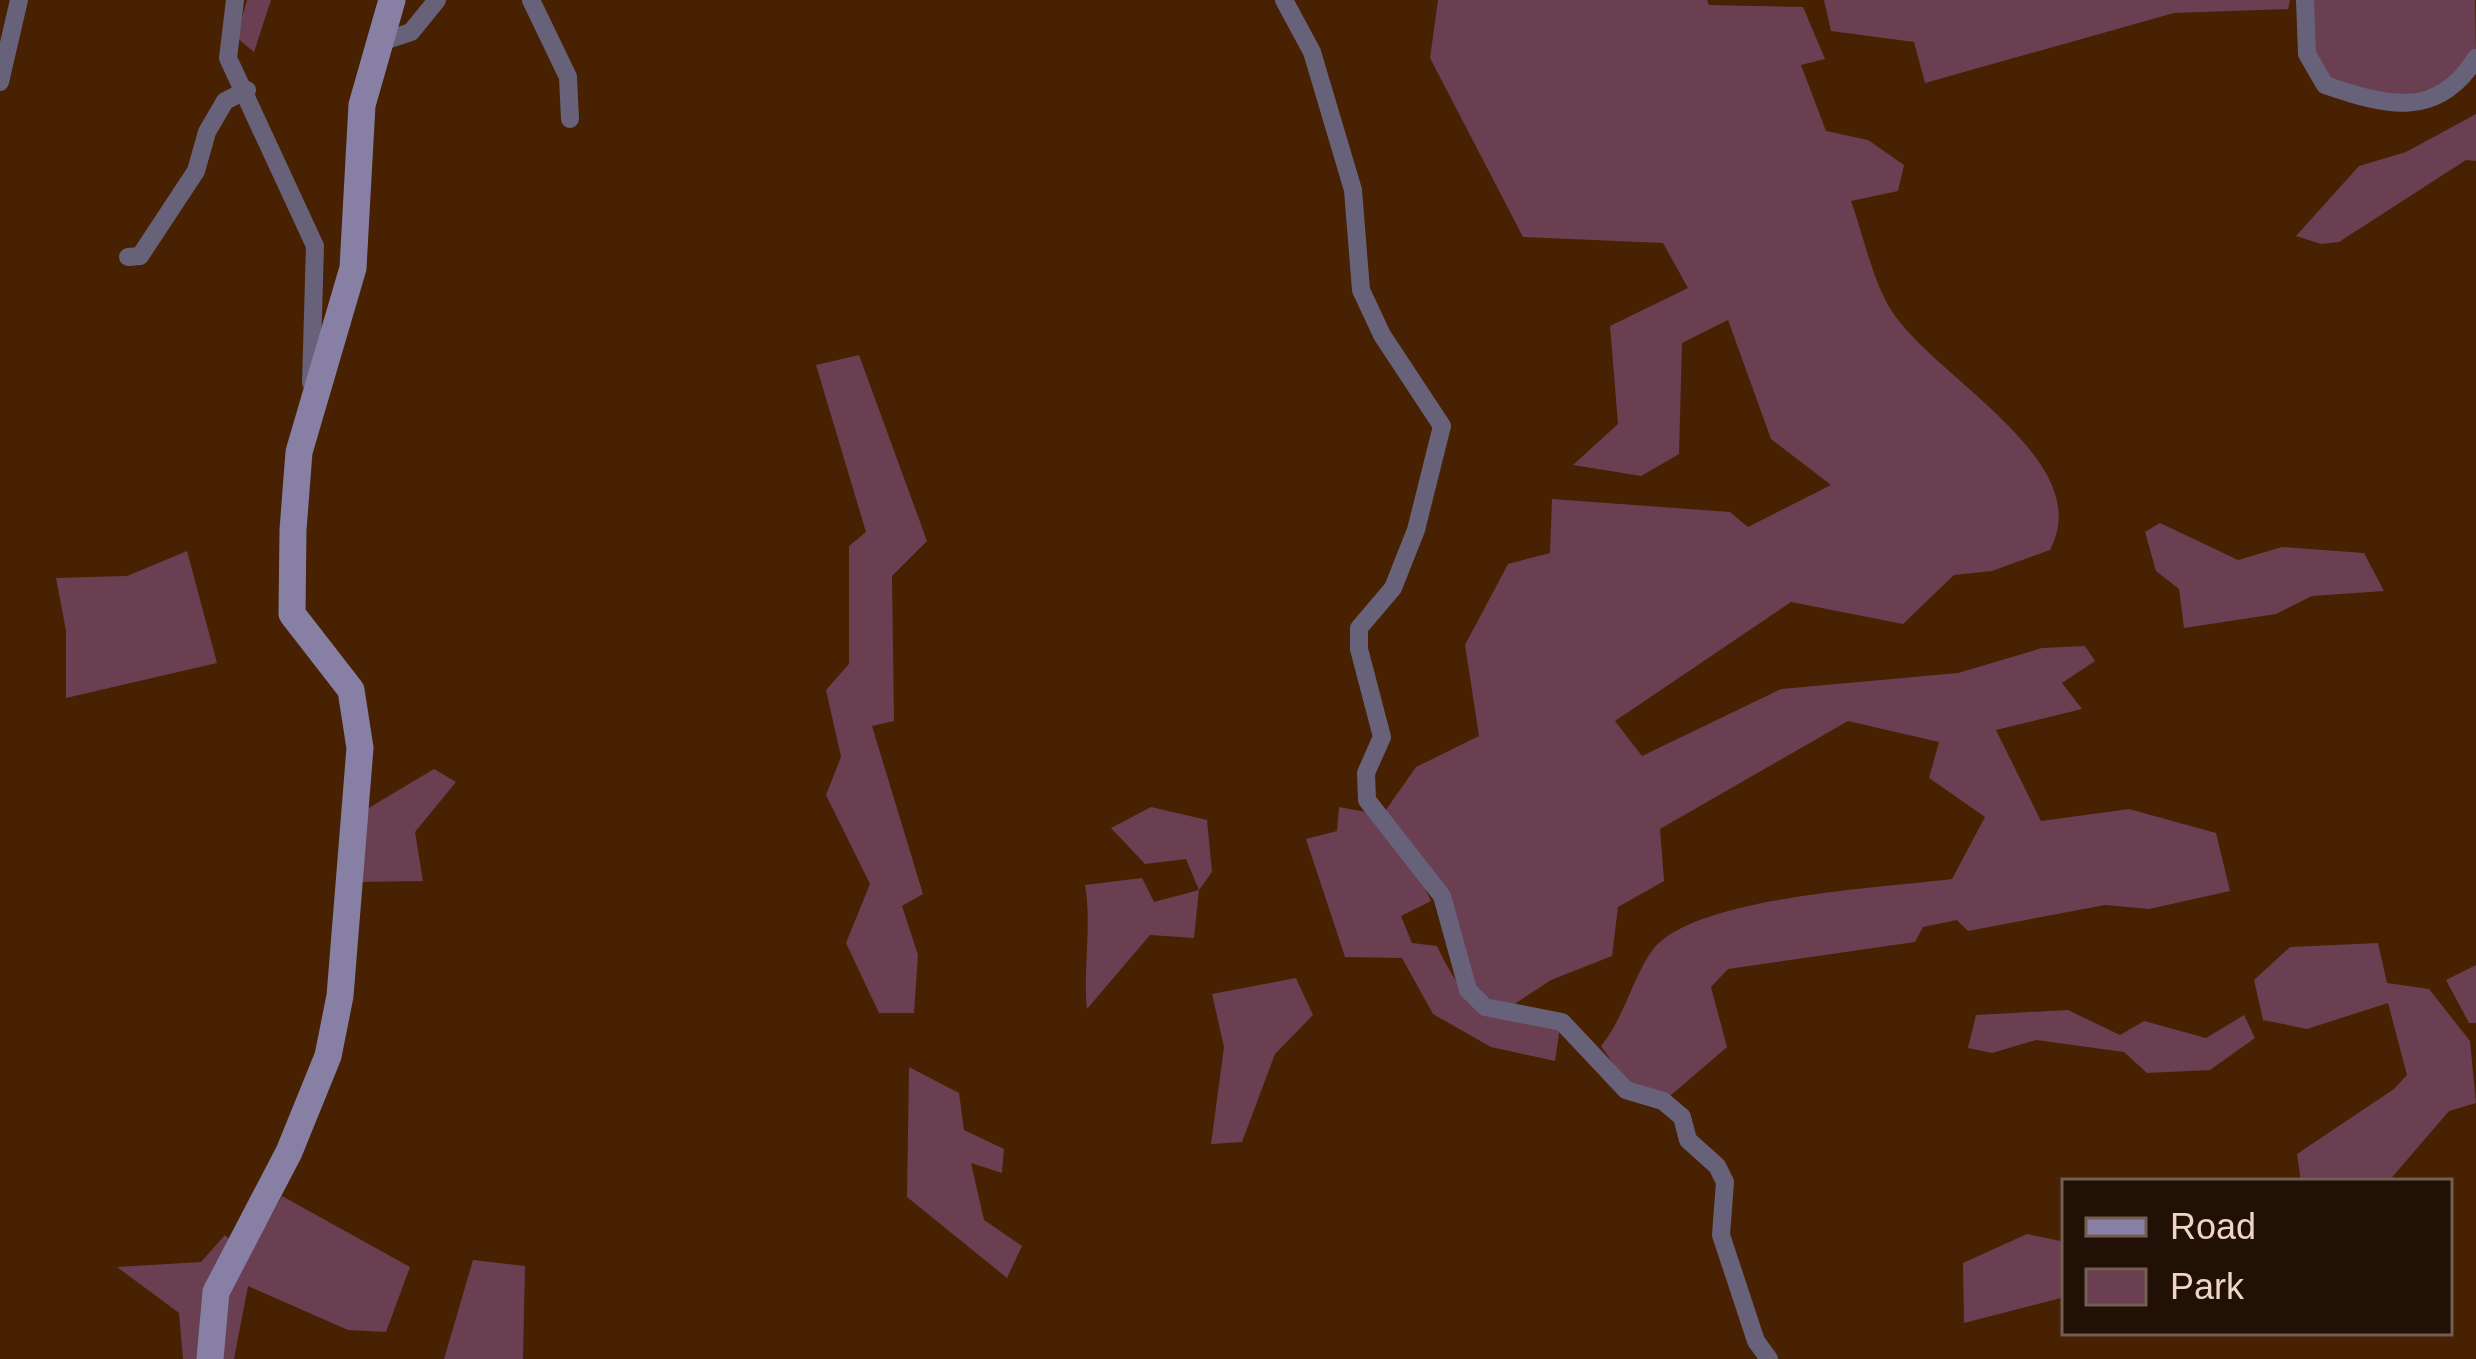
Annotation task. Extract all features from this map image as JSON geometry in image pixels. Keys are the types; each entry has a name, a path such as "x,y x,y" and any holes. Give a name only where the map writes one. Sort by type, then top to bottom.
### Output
{"main road":[{"path":"210,1359 216,1292 289,1152 328,1056 340,997 358,712 351,689 292,614 298,452 353,268 362,105 392,0"}],"street":[{"path":"0,82 20,0"},
{"path":"236,0 228,58 247,90 315,247 310,412"},
{"path":"378,43 411,32 437,0"},
{"path":"531,0 568,77 569,118"},
{"path":"1284,0 1312,52 1353,190 1361,290 1382,334 1442,426 1416,530 1393,588 1359,628 1359,649 1382,737 1366,773 1367,800 1442,896 1468,990 1484,1007 1562,1022 1626,1090 1663,1101 1682,1117 1688,1140 1717,1166 1725,1182 1721,1235 1756,1341 1769,1359"},
{"path":"2306,0 2307,54 2325,85 2364,98 2430,101 2456,88 2476,58"},
{"path":"128,256 140,256 177,204 225,101 247,90"}],"green space":[{"path":"247,0 271,0 254,52 236,37"},
{"path":"1438,0 1707,0 1709,5 1803,7 1825,59 1801,65 1826,131 1868,140 1904,165 1898,191 1851,201 1888,305 1908,332 2002,419 2051,483 2059,516 2050,550 1992,571 1954,575 1903,624 1791,602 1615,721 1642,756 1781,689 1958,673 2042,648 2085,646 2095,661 2062,683 2082,709 1996,730 2041,821 2129,809 2216,833 2230,891 2149,909 2105,905 1968,931 1957,920 1923,927 1915,942 1728,969 1711,987 1727,1047 1670,1096 1625,1080 1601,1046 1647,958 1677,930 1709,917 1794,897 1952,879 1985,817 1929,778 1939,742 1848,721 1660,829 1664,881 1618,907 1612,956 1551,980 1513,1005 1487,998 1473,986 1464,942 1383,814 1416,767 1479,736 1465,645 1508,564 1550,553 1552,499 1730,512 1748,527 1831,485 1771,439 1728,320 1682,343 1679,454 1641,476 1573,465 1618,424 1610,326 1688,288 1663,243 1523,237 1430,58"},
{"path":"1824,0 2290,0 2288,9 2174,13 1925,83 1914,42 1831,31"},
{"path":"2310,0 2475,0 2476,52 2452,84 2398,97 2337,87 2312,51"},
{"path":"2476,114 2476,161 2466,160 2339,242 2321,244 2296,236 2359,166 2406,152"},
{"path":"859,355 927,541 892,576 894,721 872,726 923,894 902,906 918,955 914,1013 879,1013 846,943 870,884 826,795 841,757 826,690 849,664 849,546 866,532 816,365"},
{"path":"2160,523 2238,560 2282,547 2364,553 2384,591 2312,596 2276,614 2184,628 2179,589 2156,571 2145,532"},
{"path":"187,551 217,663 66,698 66,631 56,578 127,576"},
{"path":"434,769 456,782 415,832 423,881 358,882 367,809"},
{"path":"1151,807 1207,820 1212,872 1199,890 1186,859 1145,864 1111,828"},
{"path":"1339,807 1366,812 1419,875 1431,901 1401,916 1412,943 1437,946 1460,985 1485,1006 1560,1027 1555,1061 1491,1047 1433,1014 1402,958 1345,957 1306,839 1337,831"},
{"path":"1142,878 1154,902 1199,890 1194,938 1150,935 1087,1009 1085,885"},
{"path":"2378,943 2387,983 2429,989 2470,1041 2476,1103 2449,1111 2391,1179 2301,1179 2297,1154 2394,1089 2407,1075 2388,1003 2307,1029 2263,1020 2254,980 2290,947"},
{"path":"2476,965 2476,1023 2469,1023 2446,980"},
{"path":"1296,978 1313,1015 1275,1054 1242,1142 1211,1144 1224,1047 1212,994"},
{"path":"2068,1010 2120,1035 2144,1021 2206,1038 2244,1015 2255,1038 2210,1070 2147,1073 2124,1052 2036,1040 1992,1053 1968,1048 1976,1015"},
{"path":"909,1067 959,1093 964,1130 1004,1149 1002,1173 971,1163 984,1220 1022,1246 1007,1278 907,1197"},
{"path":"282,1196 410,1267 386,1332 348,1330 248,1286 234,1359 219,1359 230,1289"},
{"path":"2027,1234 2062,1241 2062,1298 1964,1323 1963,1263"},
{"path":"225,1235 233,1243 199,1359 183,1359 179,1313 117,1267 201,1262"},
{"path":"473,1260 525,1266 523,1359 444,1359"}]}
